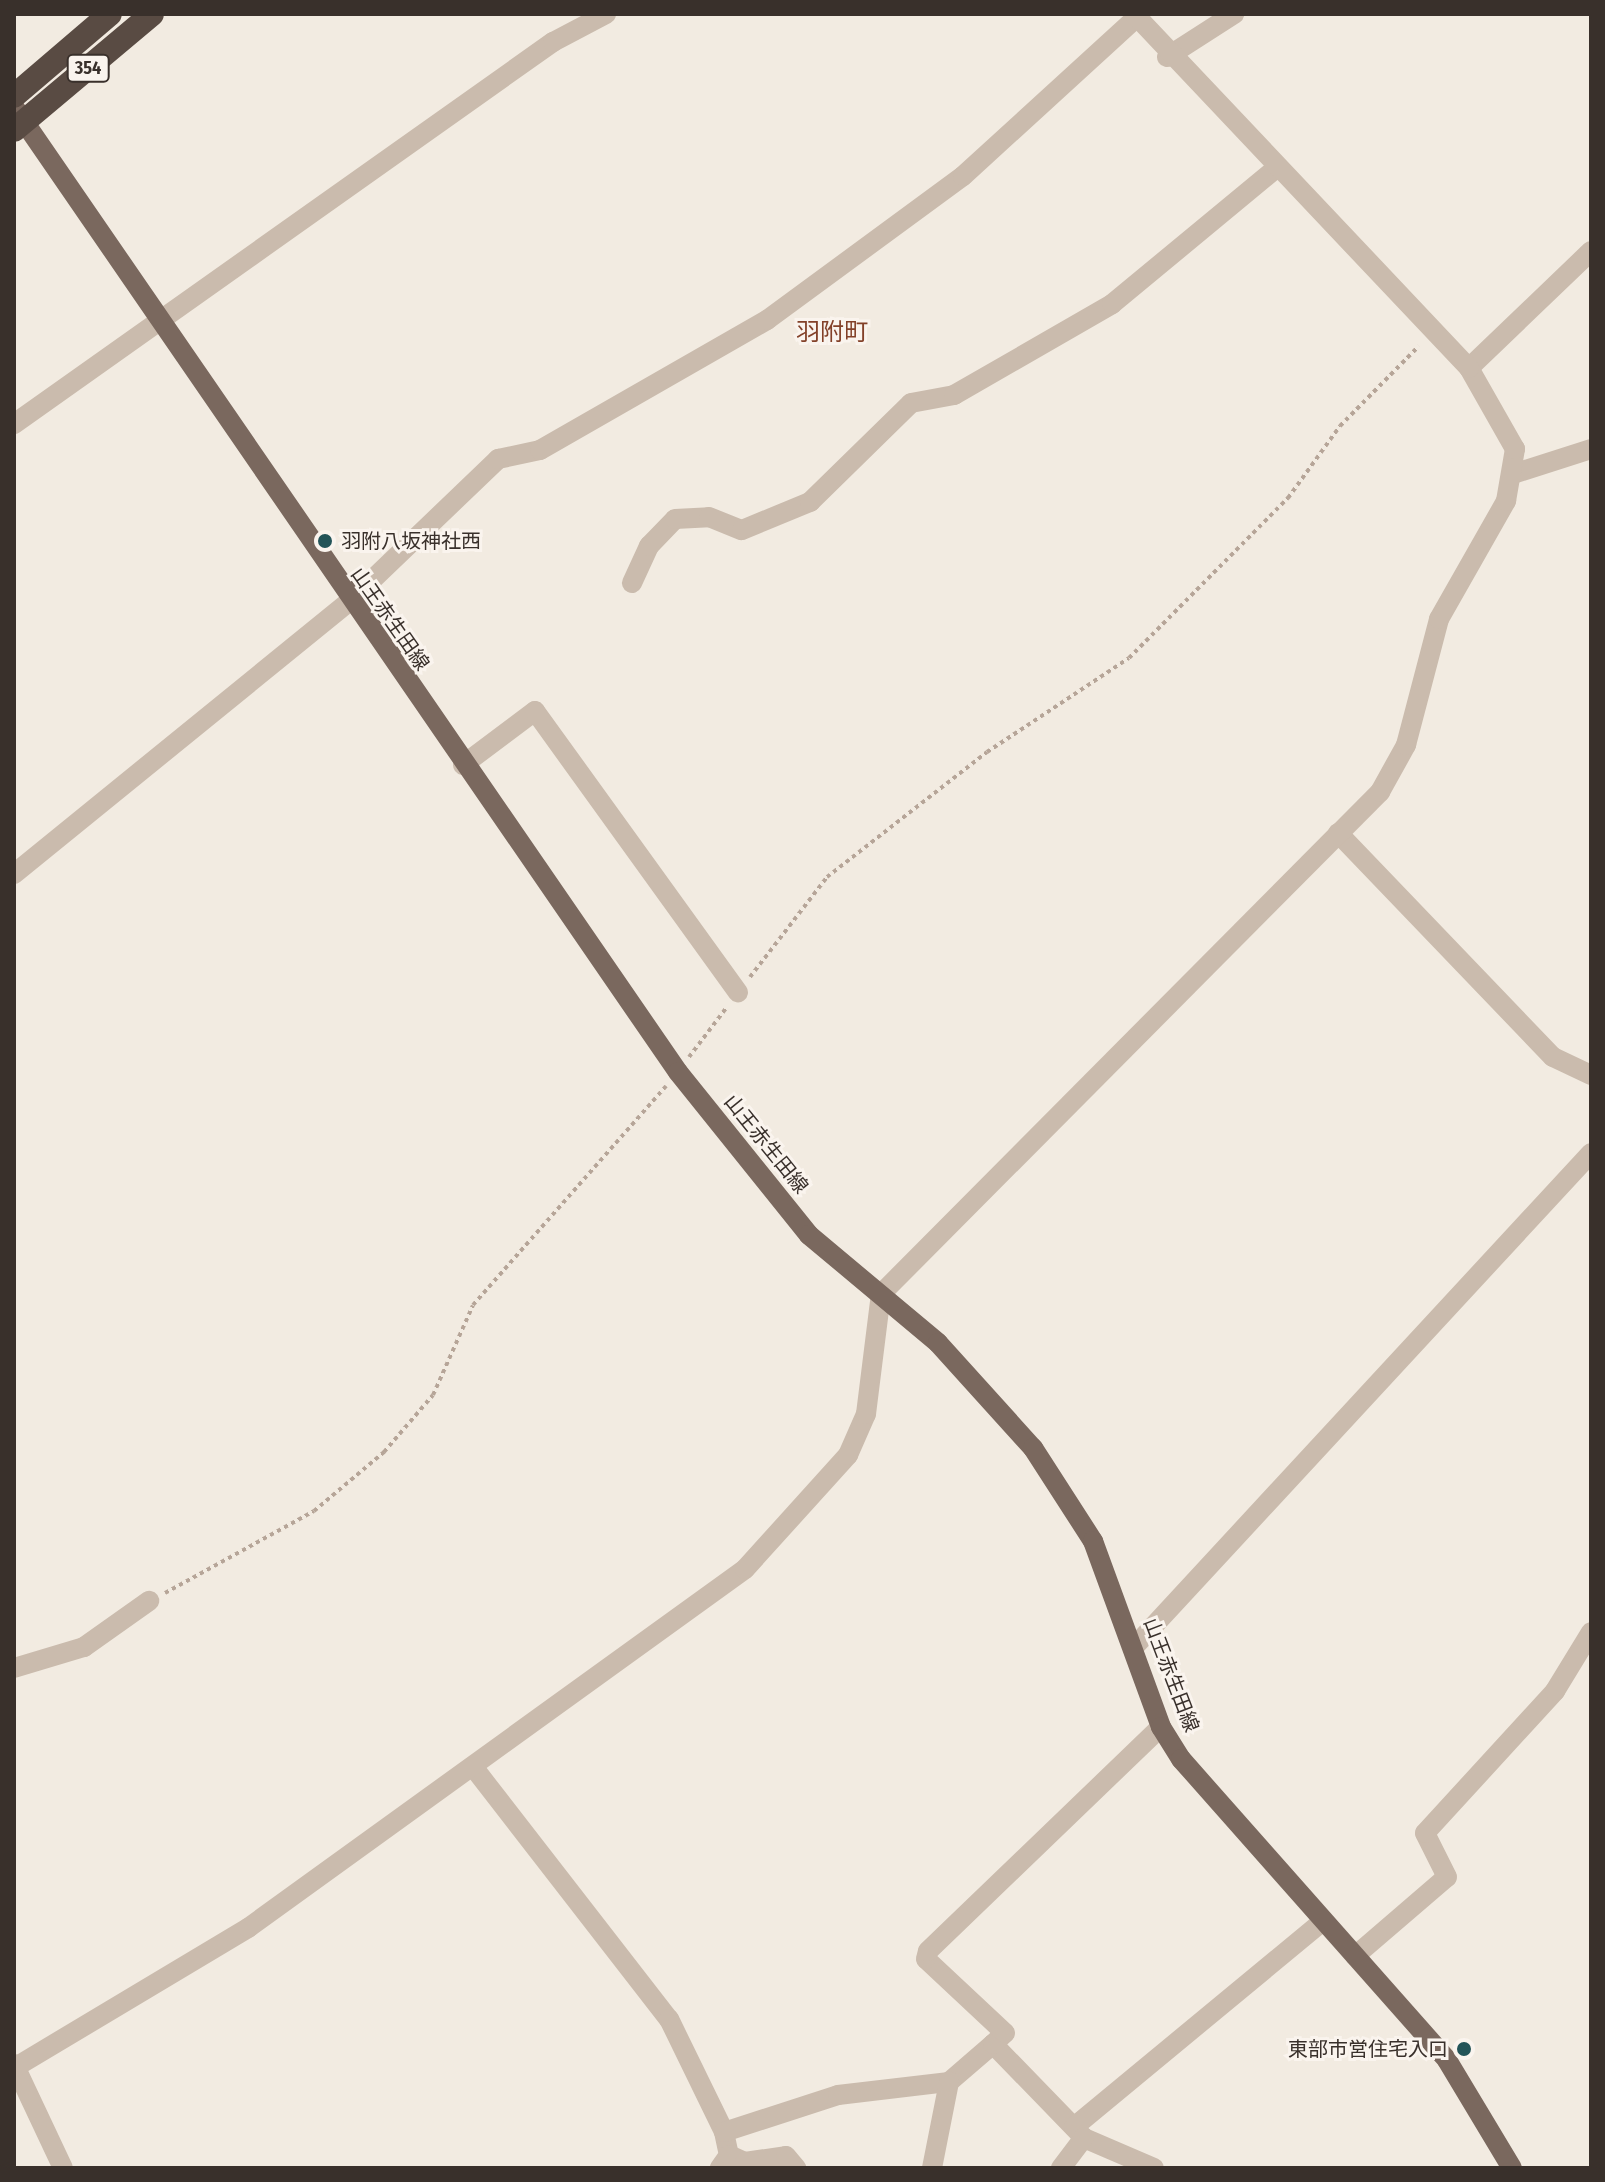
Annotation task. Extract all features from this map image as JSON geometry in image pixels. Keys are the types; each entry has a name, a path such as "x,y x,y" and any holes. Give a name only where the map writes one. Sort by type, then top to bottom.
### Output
{"highway":[{"name":"354","path":"14,96 110,14"},
{"name":"354","path":"17,120 152,14"}],"main road":[{"name":"山王赤生田線","path":"17,120 678,1072 809,1235 881,1294 978,1383 1033,1448 1093,1541 1161,1727 1206,1793 1447,2060 1512,2168"}],"street":[{"path":"14,424 553,42 606,14"},
{"path":"1167,57 1234,14"},
{"path":"14,874 349,602 498,459 540,450 767,320 963,176 1135,16 1167,57 1469,368 1515,449 1506,501 1439,619 1406,745 1380,792 881,1294 866,1414 848,1455 745,1569 474,1768 248,1928 14,2067 63,2168"},
{"path":"632,583 649,546 675,519 709,517 742,530 810,502 911,403 954,395 1112,304 1275,169"},
{"path":"1469,368 1591,251"},
{"path":"1513,474 1591,449"},
{"path":"463,765 535,711 738,992"},
{"path":"1338,833 1553,1057 1591,1075"},
{"path":"1134,1647 1591,1153"},
{"path":"14,1668 84,1647 149,1601"},
{"path":"1355,1956 1447,1877 1425,1833 1555,1691 1591,1632"},
{"path":"724,2132 823,2098 949,2082 1005,2033 926,1959 928,1951 1161,1727"},
{"path":"474,1768 669,2019 724,2132 725,2162 786,2156 796,2168"},
{"path":"1061,2168 1079,2132 1323,1921"},
{"path":"993,2044 1079,2132 1154,2168"},
{"path":"932,2168 949,2082"}],"path":[{"path":"149,1601 314,1511 384,1452 433,1395 473,1305 678,1072 827,877 987,752 1129,658 1288,498 1340,426 1432,331"}],"place":[{"name":"羽附八坂神社西","path":"325,541"},
{"name":"東部市営住宅入口","path":"1464,2049"}],"district":[{"name":"羽附町","path":"832,333"}]}
